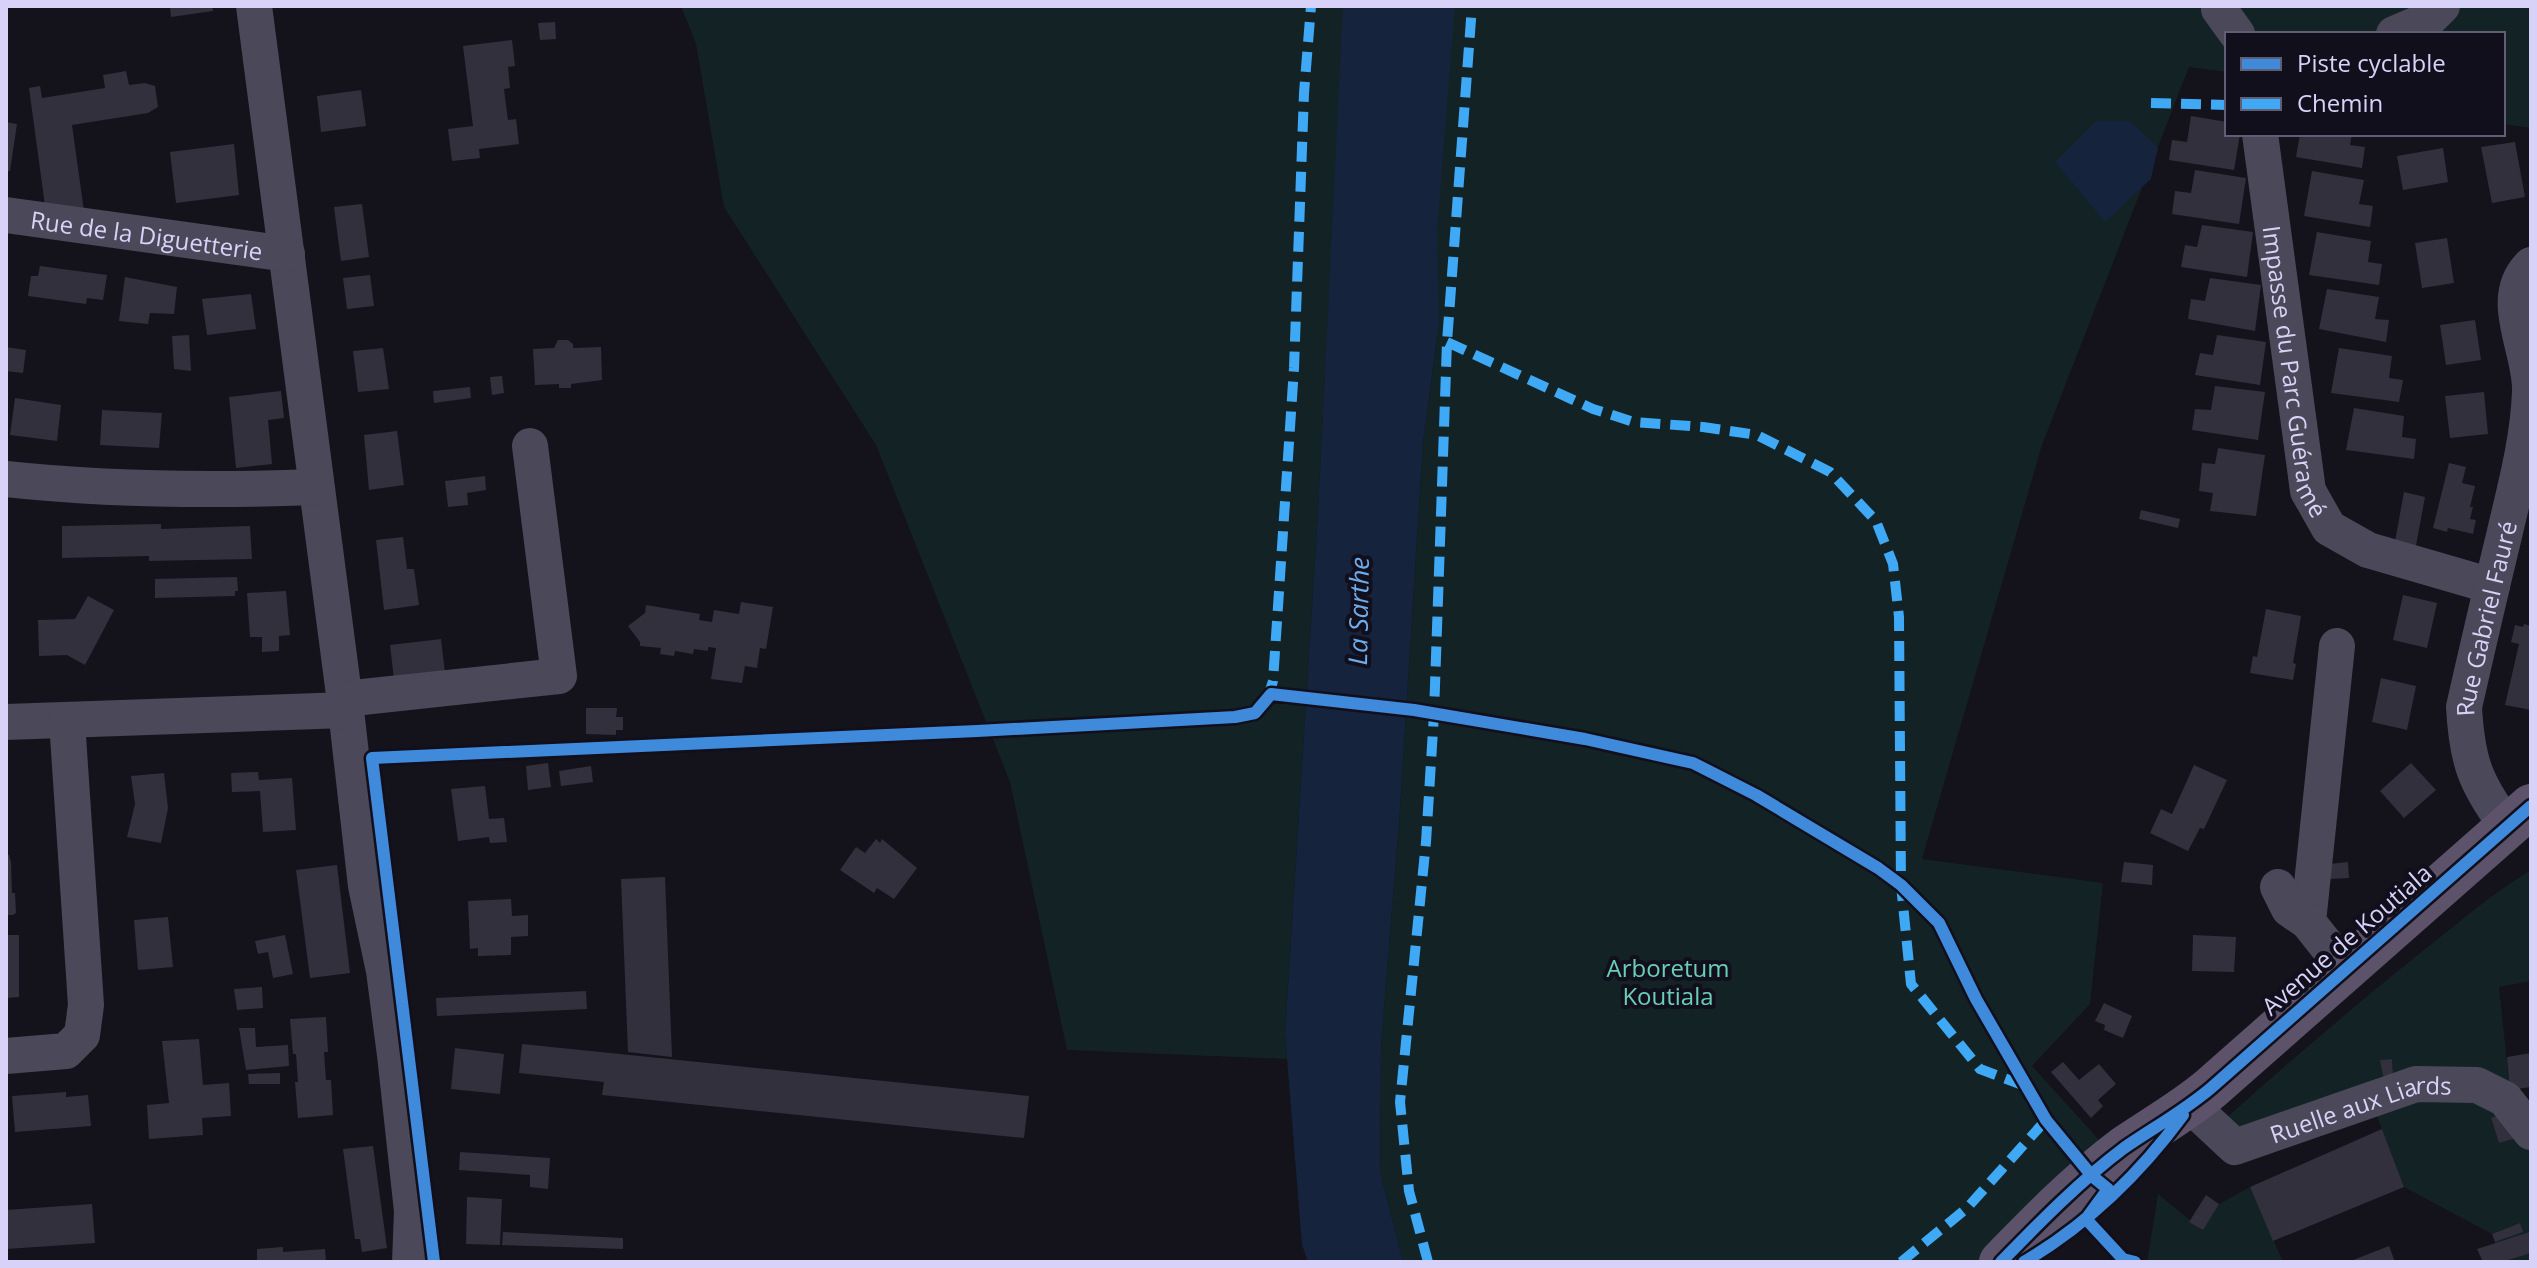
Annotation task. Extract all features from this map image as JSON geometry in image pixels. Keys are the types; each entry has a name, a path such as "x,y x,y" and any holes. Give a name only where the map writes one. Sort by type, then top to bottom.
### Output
{"main road":[{"name":"Avenue de Koutiala","path":"2001,1262 2123,1149 2190,1105 2519,816"},
{"name":"Avenue de Koutiala","path":"2024,1262 2113,1197 2154,1154 2190,1105"}],"street":[{"path":"254,6 366,886 384,971 395,1055 412,1211 410,1262"},
{"path":"2399,32 2429,19 2442,6"},
{"name":"Impasse du Parc Guéramé","path":"2260,136 2308,491 2329,528 2368,550 2492,586"},
{"name":"Rue de la Diguetterie","path":"6,215 287,254"},
{"name":"Rue Gabriel Fauré","path":"2519,816 2482,791 2466,744 2464,707 2527,436 2530,387 2515,295 2522,274 2531,265"},
{"path":"6,722 345,705 559,676 530,446"},
{"path":"6,479 76,487 134,489 315,487"},
{"path":"2308,922 2337,646"},
{"path":"6,1056 66,1051 82,1035 86,1005 67,721"},
{"path":"2278,887 2289,909 2308,922 2346,970"},
{"name":"Ruelle aux Liards","path":"2190,1105 2235,1147 2416,1084 2477,1085 2505,1099 2531,1132"}],"green space":[{"name":"Arboretum Koutiala","path":"681,6 2531,6 2531,128 2505,124 2505,32 2225,32 2225,72 2189,67 2042,445 1922,859 2103,883 2090,1004 2032,1066 2112,1154 1992,1262 1403,1262 1380,1172 1381,1046 1400,809 1423,442 1439,325 1329,297 1285,1034 1287,1059 1067,1050 1010,782 876,445 724,207 696,44"},
{"path":"2531,870 2531,981 2499,987 2510,1090 2393,1075 2392,1059 2381,1060 2383,1076 2246,1133 2224,1120 2398,971 2476,908"},
{"path":"2418,1096 2477,1096 2503,1114 2491,1119 2499,1143 2523,1136 2531,1145 2531,1262 2500,1262 2495,1242 2522,1232 2520,1223 2492,1234 2404,1187 2375,1111"},
{"path":"2250,1187 2283,1262 2147,1262 2158,1194 2202,1230 2219,1204"}],"water":[{"name":"La Sarthe","path":"1343,6 1455,6 1437,232 1439,324 1423,442 1400,809 1381,1046 1380,1172 1403,1262 1308,1262 1302,1245 1285,1034 1318,512"},
{"path":"2096,121 2130,121 2158,148 2151,179 2105,222 2055,162"}],"building":[{"path":"170,6 212,6 213,11 171,17"},
{"path":"555,22 556,39 540,40 538,23"},
{"path":"512,40 515,66 508,67 510,88 504,89 508,120 516,119 519,144 479,149 480,158 452,161 448,129 473,126 463,46"},
{"path":"126,71 129,85 145,83 155,86 158,107 148,113 72,125 84,211 45,206 29,88 40,86 42,98 105,88 103,75"},
{"path":"361,90 366,126 321,132 317,96"},
{"path":"2191,116 2225,122 2225,136 2240,136 2234,170 2169,160 2172,140 2187,142"},
{"path":"6,122 17,124 10,171 6,171"},
{"path":"2300,136 2352,136 2350,145 2365,147 2362,168 2296,157"},
{"path":"2515,142 2525,197 2492,203 2481,147"},
{"path":"234,144 239,195 176,203 170,152"},
{"path":"2443,148 2448,182 2403,190 2397,156"},
{"path":"2195,170 2246,178 2239,224 2172,214 2175,191 2191,193"},
{"path":"2312,171 2364,180 2359,204 2373,206 2370,227 2304,216"},
{"path":"362,204 369,257 341,261 334,207"},
{"path":"2202,225 2253,232 2247,277 2181,267 2185,245 2197,247"},
{"path":"2317,232 2371,241 2368,262 2382,264 2379,285 2309,275"},
{"path":"2447,238 2454,283 2422,288 2415,243"},
{"path":"40,266 107,275 103,300 87,298 86,304 28,296 31,276 38,276"},
{"path":"370,275 374,306 347,309 343,278"},
{"path":"125,277 177,287 174,314 150,313 148,324 119,321"},
{"path":"2210,278 2261,285 2255,331 2188,319 2191,299 2205,301"},
{"path":"2327,289 2379,297 2375,319 2389,320 2386,342 2319,329"},
{"path":"251,294 256,329 207,335 202,299"},
{"path":"2475,320 2481,360 2446,365 2440,325"},
{"path":"189,335 191,371 174,369 172,336"},
{"path":"2217,335 2266,342 2260,385 2195,375 2200,353 2213,355"},
{"path":"558,340 568,340 573,348 601,347 602,380 571,384 571,388 559,388 559,384 535,385 533,349 554,348"},
{"path":"6,347 26,350 23,373 6,371"},
{"path":"383,348 389,389 358,392 353,351"},
{"path":"2339,348 2392,356 2389,378 2403,380 2399,402 2331,393"},
{"path":"502,376 504,393 492,395 490,377"},
{"path":"2215,386 2265,392 2258,440 2192,430 2195,409 2211,410"},
{"path":"470,387 471,398 434,403 433,391"},
{"path":"281,391 284,418 268,420 272,464 236,468 229,397"},
{"path":"2484,392 2488,434 2450,438 2445,396"},
{"path":"15,398 61,405 57,441 10,435"},
{"path":"2354,408 2404,416 2402,437 2416,439 2414,459 2346,450"},
{"path":"102,410 162,413 159,448 100,445"},
{"path":"397,431 404,485 369,490 364,435"},
{"path":"2218,448 2265,455 2256,516 2210,511 2213,493 2199,491 2202,463 2215,464"},
{"path":"2449,463 2466,467 2462,483 2475,486 2470,507 2473,507 2470,519 2476,520 2473,534 2433,528"},
{"path":"485,476 486,490 467,493 468,505 448,507 445,481"},
{"path":"2404,492 2425,497 2415,551 2394,547"},
{"path":"2141,510 2180,519 2178,528 2139,519"},
{"path":"161,524 161,529 250,526 252,559 149,561 149,556 62,558 62,526"},
{"path":"403,537 407,569 414,569 419,605 384,610 376,540"},
{"path":"237,577 238,591 235,591 235,596 155,598 155,579"},
{"path":"286,591 290,635 279,636 279,651 262,652 262,637 250,637 247,593"},
{"path":"2403,595 2437,603 2427,648 2393,640"},
{"path":"88,596 114,610 85,665 67,655 39,656 38,620 75,619"},
{"path":"741,602 773,607 766,649 760,648 757,668 745,666 742,683 711,679 716,648 708,647 708,651 694,649 693,654 675,651 674,656 660,654 661,648 640,646 628,626 645,613 646,605 700,614 699,620 712,622 714,610 739,614"},
{"path":"2266,609 2301,616 2293,680 2250,673 2253,656 2257,657"},
{"path":"2524,624 2531,626 2531,710 2505,705 2519,644 2511,642 2515,625 2523,627"},
{"path":"441,639 445,673 394,679 390,645"},
{"path":"2381,678 2416,686 2407,730 2372,722"},
{"path":"586,708 617,708 616,717 623,717 623,730 616,730 616,735 586,734"},
{"path":"548,763 551,787 528,790 526,766"},
{"path":"2411,763 2436,790 2404,818 2380,791"},
{"path":"2194,765 2227,780 2204,829 2200,828 2188,851 2150,833 2161,809 2172,814"},
{"path":"591,766 593,782 561,786 559,771"},
{"path":"258,772 259,780 292,778 296,830 263,832 260,791 232,792 231,773"},
{"path":"164,773 168,808 161,843 127,837 135,804 131,776"},
{"path":"485,786 489,819 504,818 507,842 490,843 489,837 458,841 451,789"},
{"path":"876,839 880,843 882,839 917,868 894,899 877,888 874,893 840,870 856,847 865,853"},
{"path":"6,855 9,855 11,862 12,893 15,893 16,913 13,915 6,915"},
{"path":"2124,862 2153,865 2152,885 2121,882"},
{"path":"2348,862 2349,878 2330,879 2329,864"},
{"path":"337,865 350,973 310,978 296,870"},
{"path":"665,877 672,1057 628,1052 621,879"},
{"path":"511,899 512,916 528,915 528,936 511,937 511,955 478,956 478,948 470,949 468,901"},
{"path":"168,917 173,967 138,970 134,920"},
{"path":"6,935 19,935 19,997 6,998"},
{"path":"285,935 293,974 273,978 268,952 258,954 255,941"},
{"path":"2193,935 2236,937 2234,972 2192,971"},
{"path":"262,987 263,1008 237,1010 234,989"},
{"path":"586,991 587,1009 437,1016 436,998"},
{"path":"2104,1003 2132,1016 2123,1038 2104,1030 2105,1025 2095,1021"},
{"path":"326,1017 326,1080 331,1080 333,1115 298,1118 296,1054 293,1054 290,1019"},
{"path":"239,1028 255,1028 256,1047 288,1045 289,1066 246,1070"},
{"path":"199,1039 203,1085 229,1083 231,1116 202,1118 203,1135 149,1139 147,1105 169,1103 162,1041"},
{"path":"522,1044 1029,1096 1024,1138 602,1095 604,1082 519,1073"},
{"path":"455,1048 504,1054 500,1094 451,1089"},
{"path":"2531,1053 2531,1087 2510,1090 2507,1057"},
{"path":"2392,1059 2393,1075 2383,1076 2380,1060"},
{"path":"2063,1062 2079,1080 2099,1064 2116,1084 2098,1100 2103,1106 2091,1118 2051,1072"},
{"path":"280,1073 280,1084 249,1084 248,1074"},
{"path":"66,1092 66,1097 88,1095 91,1126 15,1132 12,1096"},
{"path":"2503,1114 2523,1136 2499,1143 2491,1118"},
{"path":"2382,1129 2404,1187 2273,1241 2250,1187"},
{"path":"373,1146 387,1248 362,1252 360,1239 355,1239 343,1149"},
{"path":"460,1152 550,1158 548,1189 530,1187 530,1175 459,1170"},
{"path":"2206,1195 2219,1204 2203,1230 2189,1222"},
{"path":"467,1197 502,1199 500,1245 466,1244"},
{"path":"92,1204 95,1243 6,1249 6,1210"},
{"path":"2520,1223 2523,1232 2495,1242 2492,1234"},
{"path":"503,1232 623,1238 623,1249 502,1245"},
{"path":"2530,1232 2531,1253 2501,1262 2483,1262 2477,1249"},
{"path":"2389,1246 2395,1262 2348,1262"},
{"path":"283,1247 283,1252 325,1249 326,1262 257,1262 257,1249"}],"marked path":[{"path":"1267,700 1273,681 1294,368 1304,93 1311,6"},
{"path":"1428,1262 1409,1191 1400,1102 1426,842 1434,714 1447,342 1472,6"},
{"path":"2151,103 2225,105"},
{"path":"1447,342 1593,409 1634,422 1757,435 1830,472 1876,521 1893,564 1899,617 1901,885 1911,984 1980,1069 2025,1086"},
{"path":"1901,1262 1967,1208 2046,1120"}],"cycle path":[{"path":"434,1262 372,758 1235,717 1255,713 1271,694 1414,710 1585,739 1693,763 1756,795 1878,868 1901,885 1939,923 1976,999 2046,1120 2092,1176 2108,1189 2086,1219 2123,1259 2135,1262"},
{"path":"2001,1262 2092,1174 2211,1088 2531,806"},
{"path":"2024,1262 2070,1231 2111,1197 2149,1158 2183,1115"}]}
